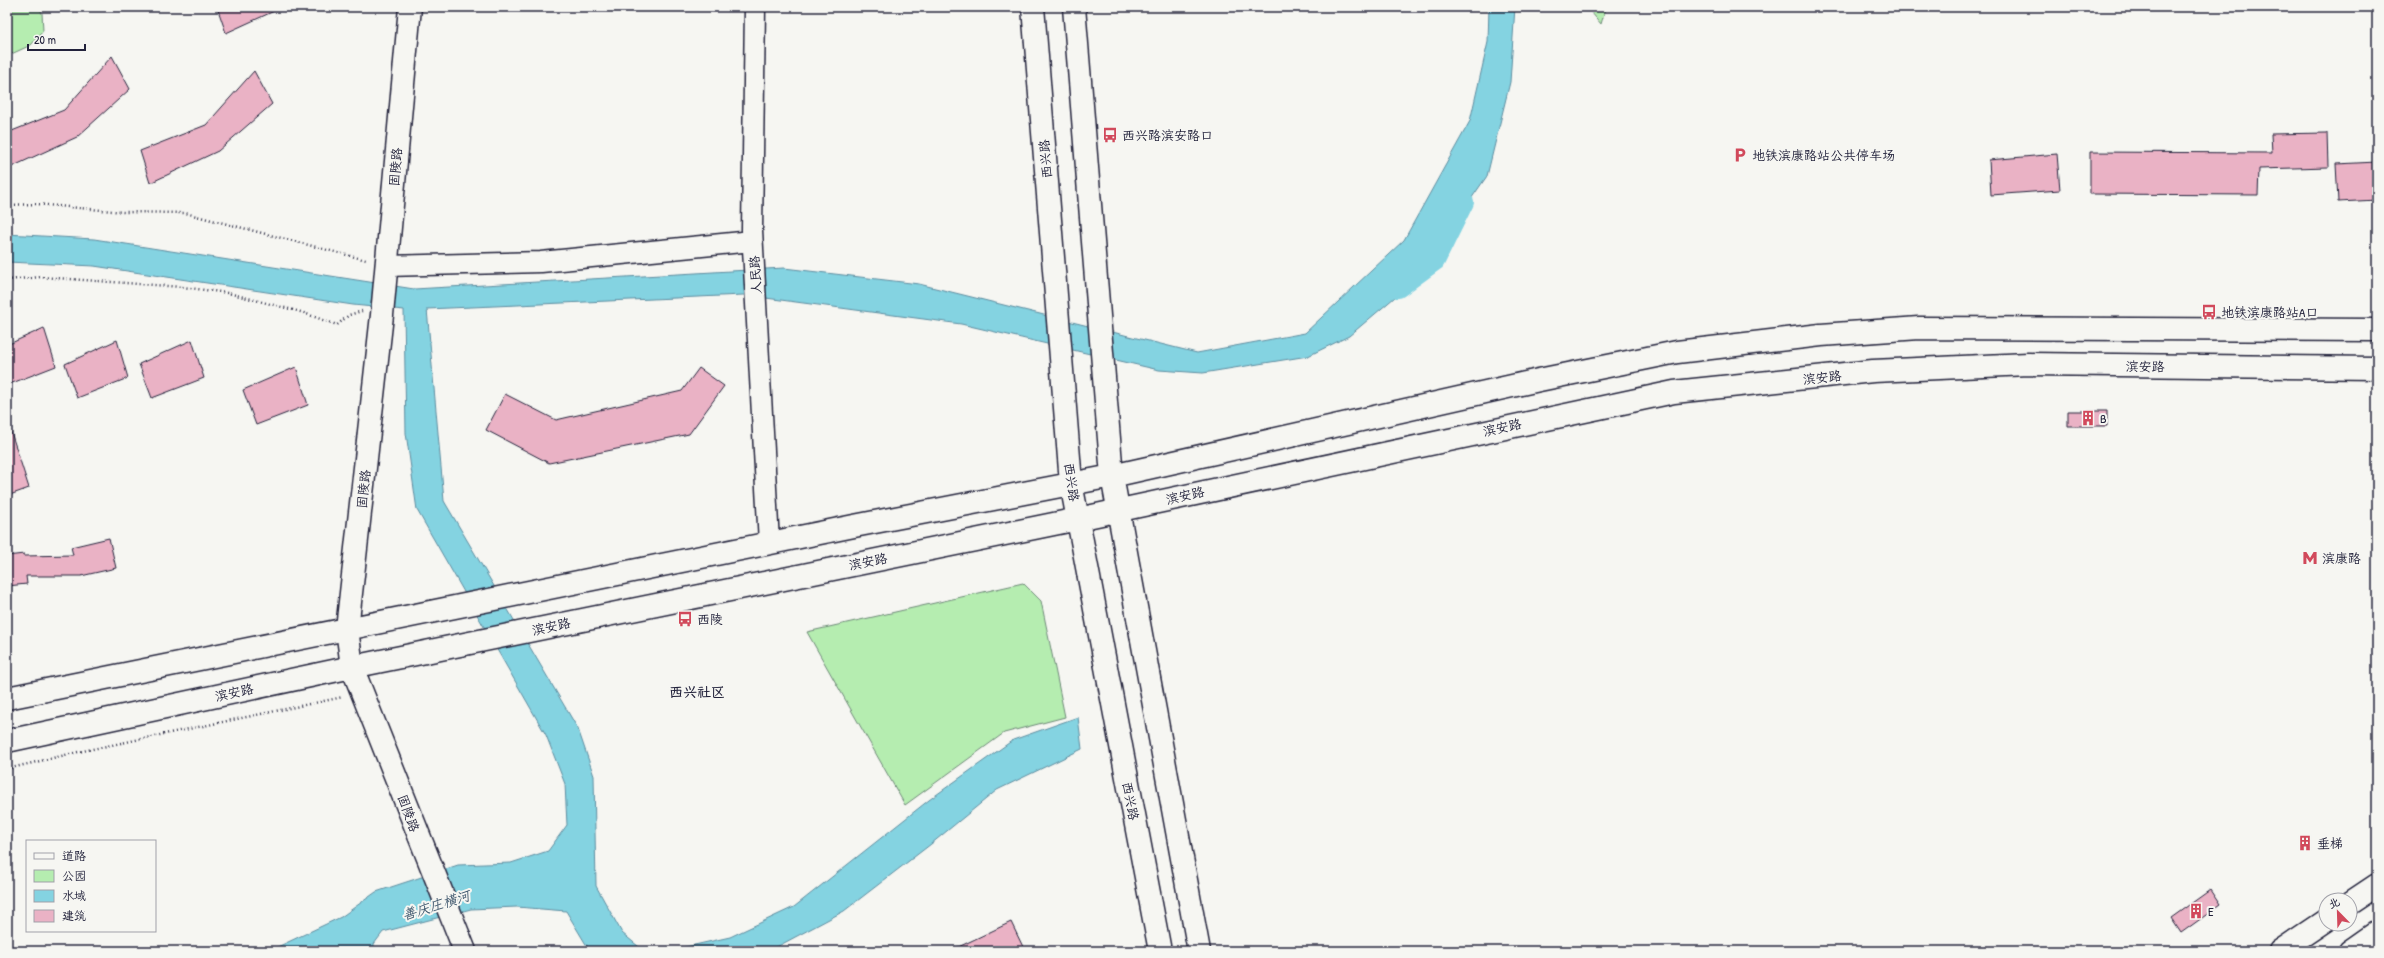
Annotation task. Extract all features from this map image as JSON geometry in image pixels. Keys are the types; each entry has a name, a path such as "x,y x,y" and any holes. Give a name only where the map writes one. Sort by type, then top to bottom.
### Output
{"main road":[{"name":"固陵路","path":"410,7 382,315 347,629 352,667 417,836 465,951"},
{"name":"西兴路","path":"1033,7 1071,483 1160,951"},
{"path":"1074,7 1112,476 1199,951"},
{"path":"7,698 769,543 1112,476 1531,382 1677,352 1821,334 1919,328 2377,330"},
{"name":"滨安路","path":"7,741 352,667 1078,519 1674,392 1873,371 2028,364 2377,368"},
{"path":"2358,898 2377,885"},
{"path":"2280,951 2318,925"},
{"path":"2350,951 2377,932"}],"street":[{"name":"人民路","path":"755,7 752,240 758,324 769,543"},
{"path":"386,266 541,262 752,240"}],"path":[{"path":"7,205 36,204 123,212 186,213 314,245 386,266"},
{"path":"7,280 41,277 182,287 228,293 301,312 337,325 349,315 368,309 382,315"},
{"path":"7,769 78,752 362,693"}],"green space":[{"path":"7,7 39,7 42,13 43,31 31,45 7,56"},
{"path":"1587,7 1606,7 1601,24"},
{"path":"1023,583 1041,601 1065,717 1004,733 905,805 807,632"}],"water":[{"name":"善庆庄横河","path":"1489,7 1515,7 1510,82 1487,176 1414,281 1349,336 1308,356 1203,373 1159,370 961,324 743,295 427,309 444,501 578,729 594,776 596,886 622,933 644,951 590,951 566,911 517,907 471,909 383,932 374,944 374,951 269,951 341,917 376,892 458,865 511,863 548,851 567,825 565,784 546,735 417,510 406,433 404,310 353,305 94,266 7,262 7,234 94,239 414,289 784,268 919,284 1197,353 1305,333 1404,240 1470,121 1488,42"},
{"path":"1078,717 1082,749 997,790 931,844 844,911 769,951 668,951 730,937 794,907 929,800 1013,740"}],"building":[{"path":"217,7 283,7 226,33"},
{"path":"112,56 130,89 77,137 7,169 7,133 64,110"},
{"path":"254,71 272,104 218,151 150,183 140,151 206,125"},
{"path":"2327,133 2328,167 2259,169 2258,195 2090,194 2090,152 2272,153 2271,134"},
{"path":"2057,154 2060,190 1991,195 1989,160"},
{"path":"2377,162 2377,200 2338,202 2336,164"},
{"path":"44,328 56,366 7,385 7,345"},
{"path":"117,340 128,378 77,398 65,364"},
{"path":"192,340 204,378 152,398 139,364"},
{"path":"296,367 308,405 256,425 243,390"},
{"path":"699,368 724,386 689,434 549,463 486,430 505,394 556,420 682,391"},
{"name":"B","path":"2068,411 2107,411 2107,426 2068,426"},
{"path":"10,429 29,488 7,496 7,430"},
{"path":"109,538 116,568 81,576 26,576 27,584 7,586 7,556 24,554 24,556 73,555 71,547"},
{"name":"E","path":"2210,890 2220,905 2181,933 2171,918"},
{"path":"1011,922 1025,951 950,951"}],"waterway":[{"path":"1398,288 1435,261 1464,202"}],"place":[{"name":"西兴路滨安路口","path":"1110,135"},
{"name":"地铁滨康路站公共停车场","path":"1740,155"},
{"name":"地铁滨康路站A口","path":"2209,312"},
{"name":"B","path":"2088,418"},
{"name":"滨康路","path":"2310,558"},
{"name":"西陵","path":"685,619"},
{"name":"垂梯","path":"2305,843"},
{"name":"E","path":"2196,911"}],"district":[{"name":"西兴社区","path":"697,692"}]}
